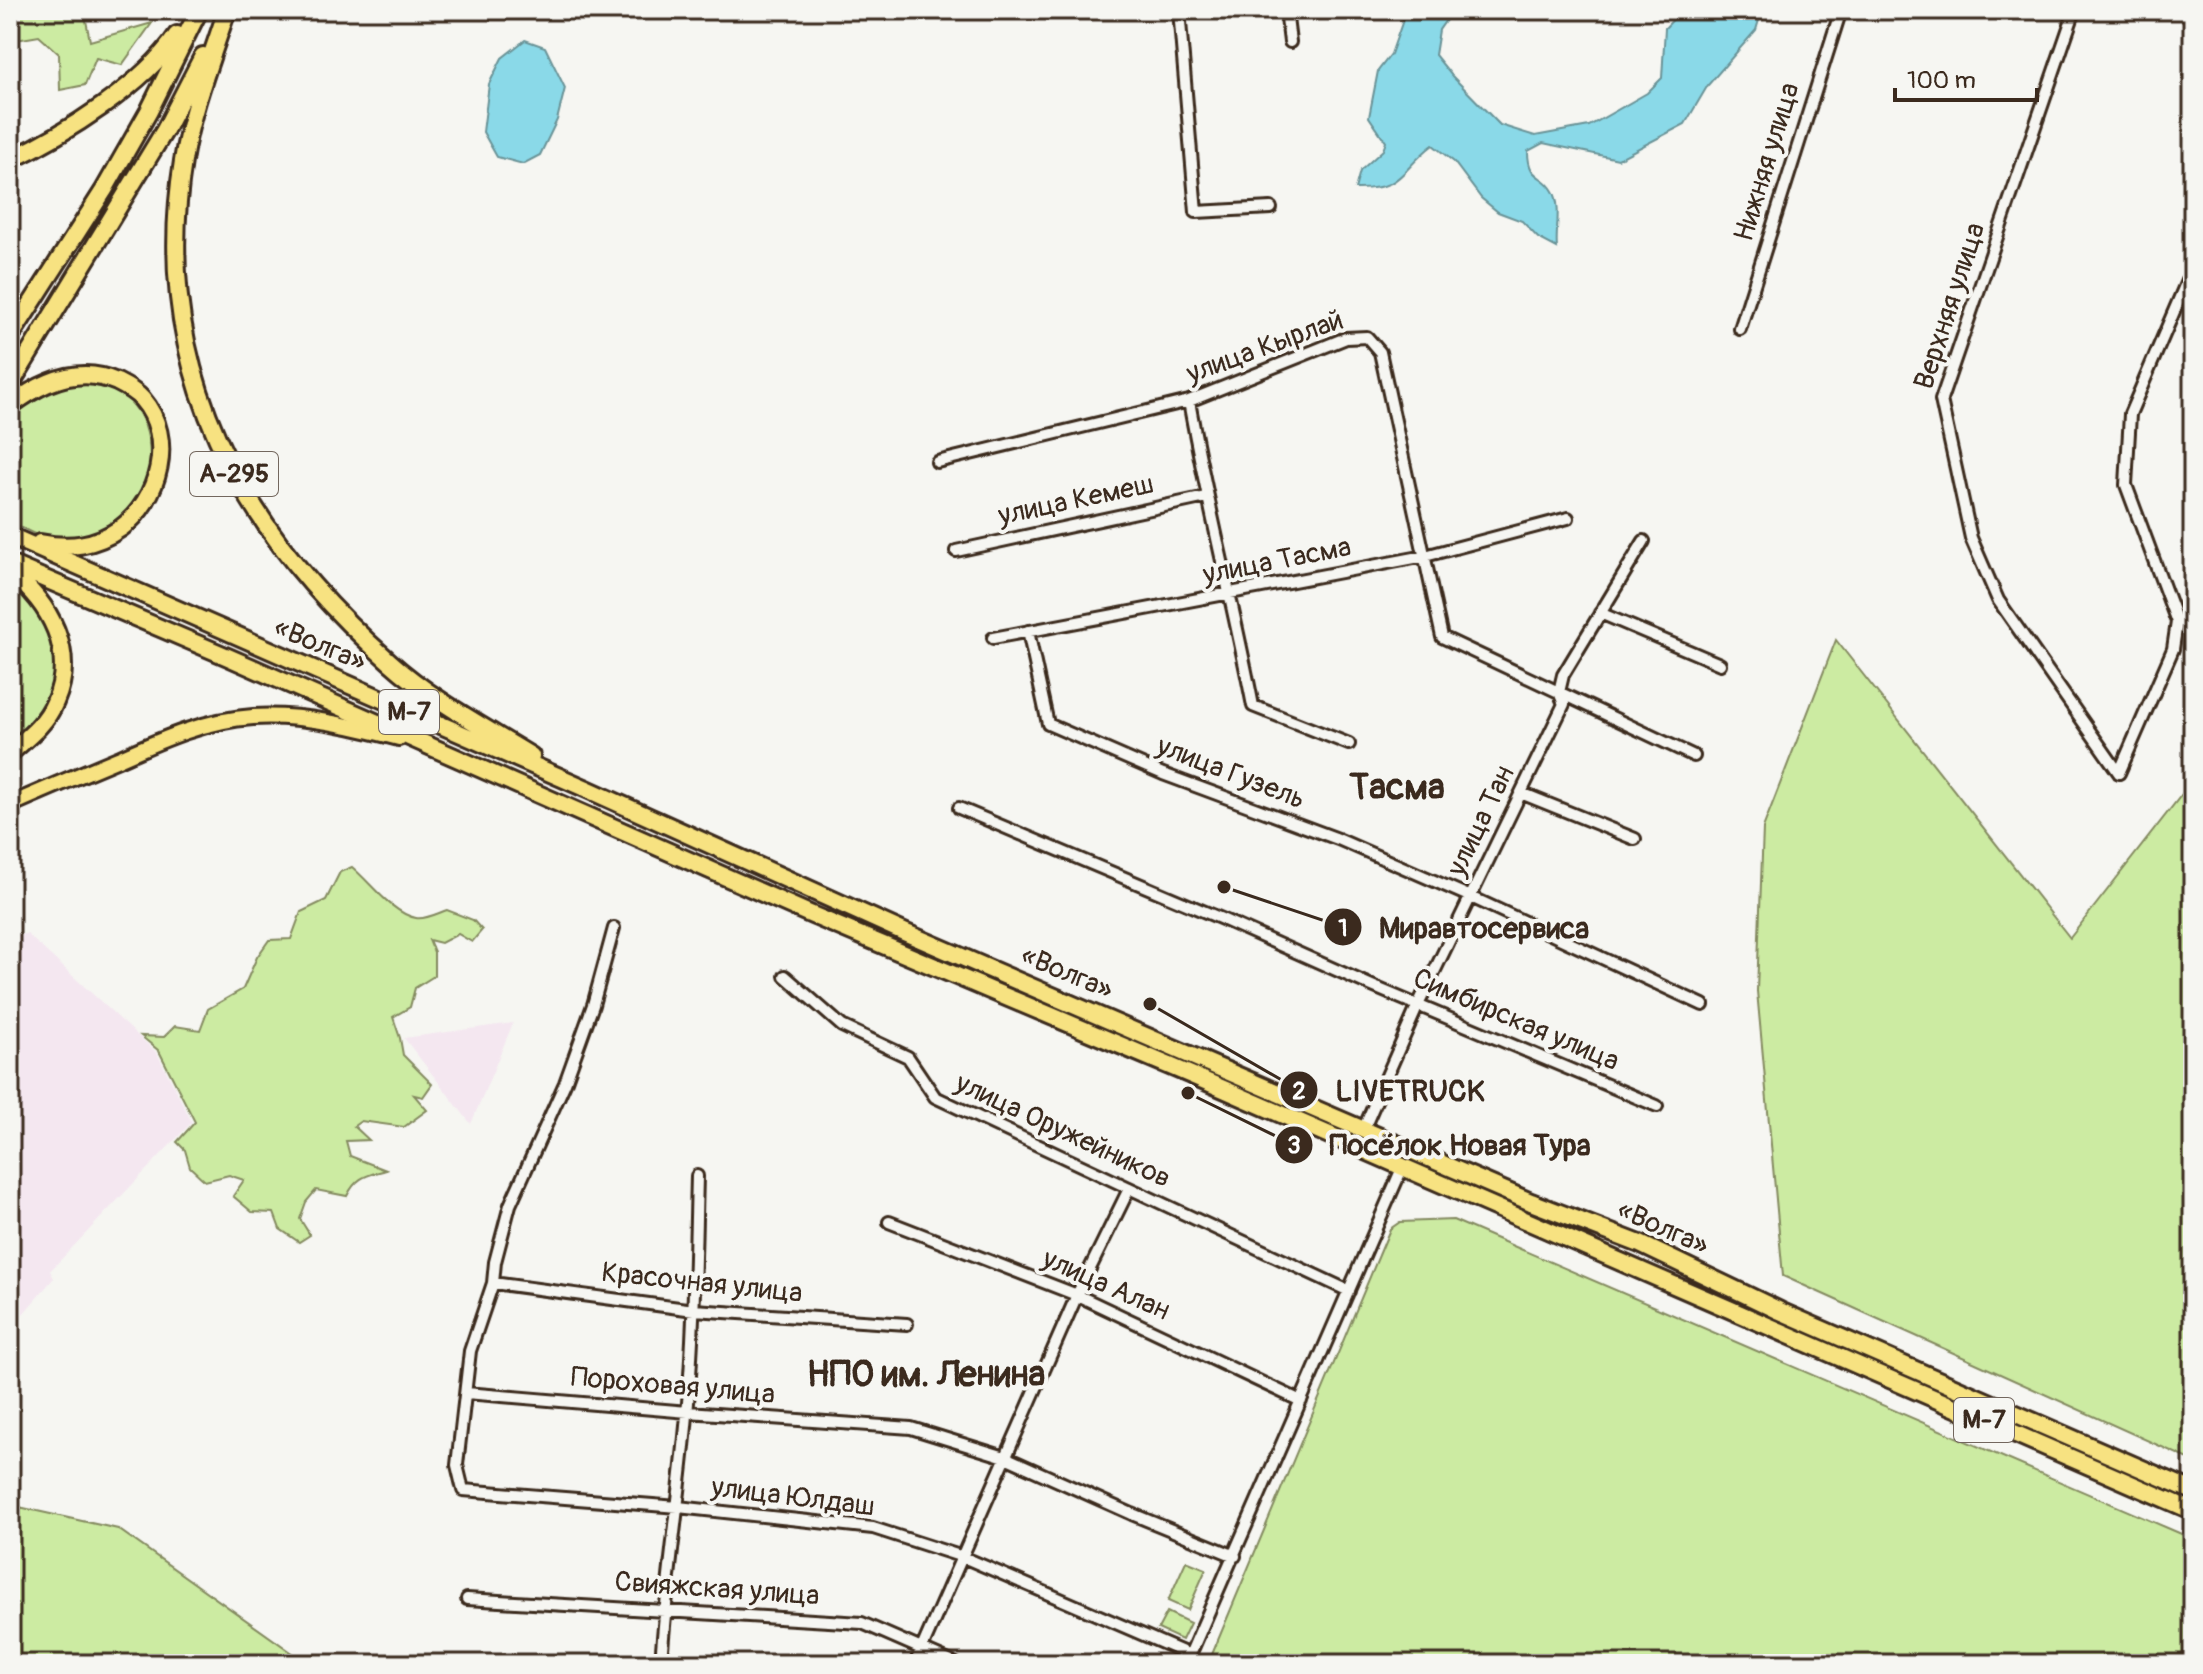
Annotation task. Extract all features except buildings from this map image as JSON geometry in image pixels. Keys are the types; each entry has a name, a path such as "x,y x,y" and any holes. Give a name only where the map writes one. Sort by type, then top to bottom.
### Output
{"highway":[{"path":"10,160 74,124 134,82 166,53 196,10"},
{"path":"10,337 104,190 149,111 196,10"},
{"name":"А-295","path":"10,385 165,130 227,10"},
{"name":"А-295","path":"227,10 203,81 183,158 175,249 187,347 212,430 253,508 305,578 391,664 439,699 587,789"},
{"path":"10,406 48,382 79,376 108,378 142,398 154,419 159,471 150,496 135,518 94,543 78,547 54,546 11,536"},
{"name":"«Волга»","path":"11,536 904,932 1531,1202 1640,1244 1780,1311 2193,1491"},
{"name":"«Волга»","path":"10,564 785,903 1403,1166 2193,1511"},
{"path":"10,572 54,619 62,640 63,673 55,703 39,728 10,753"}],"main road":[{"path":"10,805 169,737 213,723 251,717 278,716 324,722 431,746"}],"street":[{"path":"1179,10 1196,212 1271,208"},
{"path":"1286,10 1290,42"},
{"name":"Нижняя улица","path":"1740,329 1841,10"},
{"name":"Верхняя улица","path":"2075,10 1941,400 1971,538 1998,600 2119,773 2173,649 2177,622"},
{"path":"2193,267 2130,414 2126,485 2177,622 2193,622"},
{"path":"2181,295 2193,299"},
{"name":"улица Кырлай","path":"937,462 1189,401 1346,338 1367,337 1380,352 1442,637 1559,692"},
{"path":"1189,401 1206,497 1231,594 1253,706 1349,744"},
{"name":"улица Кемеш","path":"956,551 1206,497"},
{"name":"улица Тасма","path":"993,638 1425,556 1568,518"},
{"name":"улица Тан","path":"1364,1128 1418,1005 1564,704 1559,692 1563,675 1644,541"},
{"path":"1600,613 1720,664"},
{"name":"улица Гузель","path":"1028,631 1048,724 1163,774 1338,839 1703,1005"},
{"path":"1559,692 1694,756"},
{"path":"1521,793 1635,839"},
{"name":"Симбирская улица","path":"959,808 1657,1106"},
{"path":"466,1393 470,1351 493,1283 495,1262 510,1205 565,1083 593,1005 614,928"},
{"name":"улица Оружейников","path":"785,976 842,1026 908,1057 935,1097 1349,1291"},
{"path":"1188,1660 1403,1166"},
{"path":"661,1664 664,1609 688,1412 697,1176"},
{"path":"915,1664 1077,1295 1129,1189"},
{"name":"улица Алан","path":"889,1222 1077,1295 1301,1401"},
{"name":"Красочная улица","path":"493,1283 694,1310 907,1324"},
{"name":"Пороховая улица","path":"466,1393 911,1428 1005,1457 1235,1556"},
{"name":"улица Юлдаш","path":"466,1393 457,1465 463,1490 678,1507 873,1528 963,1557 1188,1660"},
{"name":"Свияжская улица","path":"467,1599 862,1623 956,1664"},
{"path":"2187,1664 2193,1656"}],"shaded area":[{"path":"27,934 157,1053 192,1122 50,1271 54,1278 10,1329 10,935"},
{"path":"513,1023 471,1124 404,1038"}],"green space":[{"path":"10,10 84,10 90,41 152,23 122,65 96,58 85,85 60,90 59,54 39,36 10,41"},
{"path":"83,384 106,388 130,401 145,426 149,441 149,471 140,498 118,520 86,538 55,541 10,522 10,408 47,390"},
{"path":"10,578 45,613 55,652 51,685 44,701 24,727 10,738"},
{"path":"1836,640 2070,938 2193,780 2193,1461 1783,1276 1757,991 1763,828"},
{"path":"352,867 407,915 423,918 447,910 473,920 482,930 472,942 458,934 441,943 429,940 434,952 434,976 415,988 410,1007 393,1017 403,1055 432,1084 423,1097 414,1095 427,1110 404,1127 361,1121 354,1126 369,1140 346,1141 350,1156 386,1170 358,1181 347,1196 316,1190 306,1202 300,1219 310,1235 299,1242 280,1229 274,1213 252,1212 233,1196 244,1180 229,1175 205,1181 190,1167 185,1150 177,1142 195,1122 159,1051 141,1036 164,1037 175,1026 200,1030 208,1009 243,989 257,957 269,940 291,939 301,912 326,900 340,872"},
{"path":"1453,1220 2193,1539 2193,1664 1208,1664 1390,1229 1400,1222"},
{"path":"10,1505 118,1529 308,1664 10,1664"},
{"path":"1186,1561 1206,1569 1188,1610 1168,1601"},
{"path":"1167,1612 1190,1623 1182,1640 1158,1629"}],"water":[{"path":"1399,10 1453,10 1439,30 1435,55 1500,125 1535,136 1589,126 1647,93 1662,78 1665,28 1682,10 1762,10 1756,30 1708,85 1685,124 1618,159 1543,143 1528,151 1533,172 1549,185 1556,197 1557,248 1538,238 1522,221 1498,212 1481,198 1454,162 1433,145 1392,182 1355,189 1360,171 1383,150 1386,142 1369,117 1378,71 1391,54 1403,20"},
{"path":"525,40 545,47 565,88 557,120 540,155 523,164 497,157 483,132 489,84 502,58"}],"place":[{"name":"Миравтосервиса","path":"1224,887"},
{"name":"LIVETRUCK","path":"1150,1004"},
{"name":"Посёлок Новая Тура","path":"1188,1093"}],"district":[{"name":"Тасма","path":"1397,787"},
{"name":"НПО им. Ленина","path":"926,1374"}]}
